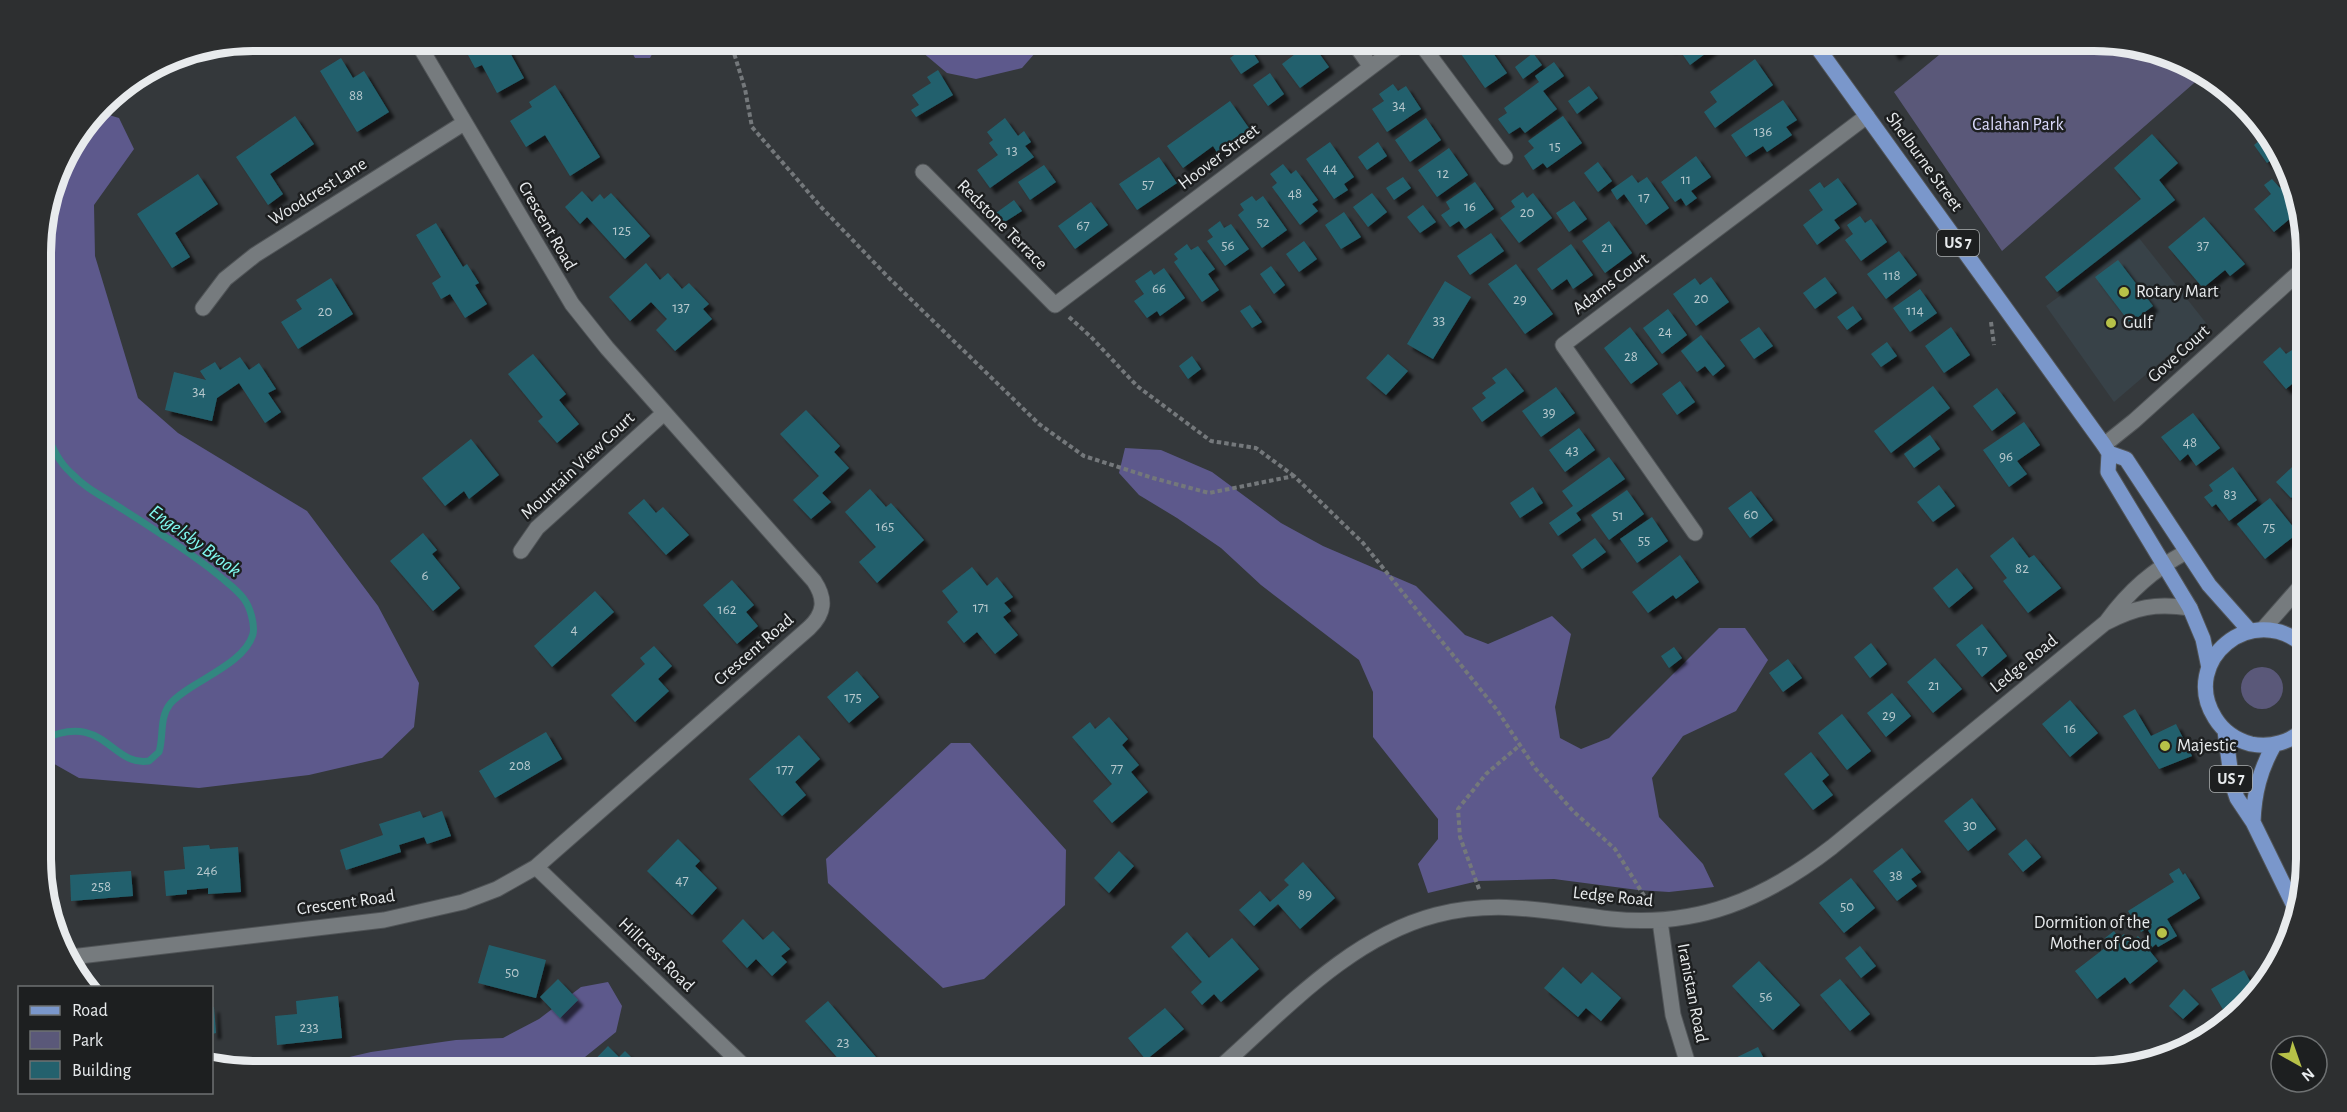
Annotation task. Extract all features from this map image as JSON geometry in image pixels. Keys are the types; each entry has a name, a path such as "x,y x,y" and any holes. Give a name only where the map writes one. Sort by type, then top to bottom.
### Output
{"main road":[{"name":"Shelburne Street","path":"1820,51 2106,449 2126,459 2208,585 2256,630 2224,645 2209,669 2205,694 2209,708 2225,731"},
{"name":"Shelburne Street","path":"2106,449 2108,472 2190,608 2203,639 2209,669"},
{"path":"2256,630 2288,634 2296,640"},
{"path":"2225,731 2259,746 2274,745 2296,738"},
{"name":"US 7","path":"2225,731 2232,783 2237,798 2253,822 2291,900"},
{"name":"US 7","path":"2253,822 2257,783 2265,760 2274,745"}],"street":[{"name":"Crescent Road","path":"76,956 384,920 463,902 497,889 536,867 809,628 822,611 820,591 814,581 607,348 572,304 422,51"},
{"path":"1360,51 1371,67"},
{"name":"Hoover Street","path":"1054,305 1392,51"},
{"path":"1426,51 1505,157"},
{"name":"Adams Court","path":"1695,532 1563,345 1867,116"},
{"name":"Woodcrest Lane","path":"204,308 225,279 255,255 464,123"},
{"name":"Redstone Terrace","path":"923,172 1054,305"},
{"name":"Gove Court","path":"2106,449 2296,275"},
{"name":"Mountain View Court","path":"521,551 537,528 664,413"},
{"name":"Ledge Road","path":"2105,623 2123,599 2163,565 2186,552"},
{"path":"2256,630 2296,590"},
{"name":"Ledge Road","path":"1227,1061 1312,985 1371,942 1416,921 1436,915 1486,907 1527,907 1609,919 1660,921 1704,914 1737,904 1789,878 1832,847 2105,623 2126,612 2147,606 2170,605 2190,608"},
{"name":"Hillcrest Road","path":"536,867 739,1061"},
{"name":"Iranistan Road","path":"1660,921 1673,1015 1687,1061"}],"path":[{"path":"733,51 745,89 752,127 822,207 889,278 1039,424 1084,456 1209,493 1294,476"},
{"path":"1054,305 1091,337 1137,386 1211,441 1256,448 1294,476 1363,543 1497,710 1535,768 1573,811 1615,849 1660,921"},
{"path":"1486,907 1460,837 1458,809 1486,774 1520,745"}],"shaded area":[{"path":"631,51 654,51 650,58 635,58"},
{"path":"921,51 1037,51 1022,68 976,79 947,73"},
{"path":"106,114 119,118 134,149 94,205 95,256 138,398 178,433 307,511 378,606 419,683 414,727 382,758 309,775 199,788 79,778 51,762 51,240 58,201 66,176 85,141"},
{"path":"2139,238 2206,323 2114,402 2046,306"},
{"path":"1125,448 1161,450 1212,472 1281,523 1323,546 1416,586 1465,635 1488,644 1552,616 1571,634 1555,707 1560,738 1581,749 1609,738 1719,628 1745,628 1768,660 1736,711 1683,736 1652,778 1659,817 1703,864 1714,887 1669,892 1554,879 1478,881 1428,893 1418,864 1438,839 1438,819 1373,737 1373,692 1359,660 1261,585 1221,548 1139,495 1119,473"},
{"path":"951,743 970,743 1066,850 1065,905 984,979 943,988 828,883 826,859"},
{"path":"608,982 622,1006 616,1032 578,1061 332,1061 371,1052 456,1040 503,1038 539,1019 581,987"}],"green space":[{"name":"Calahan Park","path":"1944,51 2107,51 2146,58 2171,66 2198,80 2002,251 1894,92"},
{"path":"2262,667 2270,668 2277,673 2282,680 2282,696 2277,703 2270,708 2262,709 2254,708 2247,703 2242,696 2241,688 2242,680 2247,673 2254,668"}],"building":[{"path":"466,51 509,51 524,78 497,93 482,65 475,68"},
{"path":"1240,51 1252,51 1259,62 1241,74 1230,58"},
{"path":"1299,51 1317,51 1329,67 1300,88 1282,64"},
{"path":"1459,51 1492,51 1507,73 1485,88"},
{"path":"1680,51 1709,51 1690,65"},
{"path":"1533,53 1542,65 1523,79 1515,67"},
{"path":"341,58 353,78 364,71 389,112 357,132 320,71"},
{"path":"1755,59 1773,85 1715,128 1704,112 1717,102 1710,92"},
{"path":"1554,62 1564,76 1543,91 1557,109 1525,133 1520,127 1509,134 1498,119 1507,113 1504,108 1539,82 1535,76"},
{"path":"938,70 953,95 916,117 911,110 919,105 912,95 931,83 927,77"},
{"path":"1270,73 1284,94 1268,106 1253,85"},
{"path":"1393,84 1398,91 1406,86 1421,109 1387,132 1372,109 1384,101 1379,94"},
{"path":"555,85 600,157 570,176 545,135 526,147 510,121 532,107 529,102"},
{"path":"1589,86 1598,98 1577,114 1568,101"},
{"path":"1783,100 1797,120 1786,127 1792,135 1767,152 1763,146 1746,157 1731,135"},
{"path":"1230,101 1251,131 1218,154 1213,146 1183,168 1167,146"},
{"path":"295,116 314,144 270,174 283,194 268,205 236,157"},
{"path":"1563,116 1582,143 1547,168 1543,163 1533,170 1524,156 1534,148 1528,141"},
{"path":"1005,118 1018,136 1024,131 1031,142 1025,146 1034,157 990,188 977,170 998,155 989,143 993,140 987,132"},
{"path":"1426,118 1441,140 1410,162 1395,140"},
{"path":"2152,134 2178,163 2159,180 2175,200 2057,292 2045,277 2141,199 2114,168"},
{"path":"2260,139 2272,159 2267,163 2254,145"},
{"path":"1330,142 1354,177 1344,184 1348,190 1334,199 1306,159"},
{"path":"1378,142 1387,156 1367,170 1358,157"},
{"path":"1449,148 1468,175 1437,197 1418,170"},
{"path":"1696,156 1711,177 1691,191 1697,198 1686,206 1681,198 1675,202 1661,182"},
{"path":"1159,157 1177,183 1137,210 1119,184"},
{"path":"1598,162 1612,181 1598,192 1584,173"},
{"path":"1283,164 1291,174 1296,170 1318,200 1312,204 1318,211 1300,225 1272,187 1277,183 1270,174"},
{"path":"1044,165 1056,182 1030,200 1018,182"},
{"path":"198,174 218,204 175,233 190,257 172,268 137,214"},
{"path":"1632,175 1638,183 1647,177 1669,208 1646,225 1624,194 1617,200 1611,190"},
{"path":"1403,177 1411,188 1394,200 1386,188"},
{"path":"1838,178 1857,204 1834,220 1840,228 1817,245 1803,225 1823,210 1809,190 1820,182 1824,188"},
{"path":"2272,179 2280,188 2284,185 2289,201 2292,217 2274,232 2254,209 2271,194 2264,185"},
{"path":"1475,182 1494,209 1465,229 1459,221 1450,227 1441,215 1450,209 1446,202"},
{"path":"582,191 592,202 600,194 604,199 611,193 650,236 625,259 587,217 580,224 565,207"},
{"path":"1523,192 1527,198 1533,193 1552,218 1519,243 1500,218 1515,207 1511,201"},
{"path":"1372,193 1387,212 1368,227 1353,207"},
{"path":"1252,196 1256,201 1263,196 1287,230 1262,248 1238,215 1244,210 1240,204"},
{"path":"1014,200 1022,211 1003,223 996,213"},
{"path":"1574,201 1587,219 1569,232 1556,213"},
{"path":"1091,202 1108,225 1075,249 1058,226"},
{"path":"1423,205 1436,222 1420,233 1407,217"},
{"path":"1344,212 1361,237 1341,249 1325,225"},
{"path":"1860,216 1865,223 1871,219 1887,242 1861,261 1845,240 1853,234 1847,225"},
{"path":"2204,217 2245,264 2230,276 2225,270 2203,288 2168,247"},
{"path":"1220,221 1224,228 1231,224 1249,249 1225,266 1207,241 1213,237 1208,230"},
{"path":"1609,221 1632,253 1605,273 1582,241"},
{"path":"436,223 463,267 467,264 479,283 475,285 487,304 465,318 450,294 441,299 432,283 441,277 416,235"},
{"path":"1491,233 1504,251 1470,275 1457,256"},
{"path":"1304,241 1317,259 1299,272 1286,254"},
{"path":"1187,244 1191,250 1198,246 1215,269 1208,274 1219,290 1202,302 1174,262 1178,259 1174,254"},
{"path":"1571,244 1593,275 1573,289 1567,279 1552,290 1537,269"},
{"path":"1899,251 1917,275 1886,299 1867,274"},
{"name":"Rotary Mart","path":"2118,260 2153,306 2130,323 2095,277"},
{"path":"646,263 660,280 668,273 682,289 689,283 709,304 703,309 712,319 675,351 656,330 667,319 651,302 630,321 609,297"},
{"path":"1516,264 1553,314 1525,334 1488,284"},
{"path":"1271,266 1285,285 1274,294 1260,274"},
{"path":"1164,268 1185,298 1160,316 1157,311 1147,318 1134,301 1144,294 1135,281 1151,270 1154,275"},
{"path":"1711,277 1729,302 1696,326 1673,294 1695,278 1700,285"},
{"path":"1825,277 1837,293 1815,309 1803,293"},
{"path":"331,278 353,314 298,349 281,322 302,309 296,300"},
{"path":"1445,281 1471,297 1433,359 1407,344"},
{"path":"1920,289 1937,313 1910,332 1893,308"},
{"path":"1250,305 1262,322 1252,328 1240,311"},
{"path":"1853,306 1862,319 1847,330 1837,317"},
{"path":"1668,309 1687,335 1662,354 1643,328"},
{"path":"1630,327 1658,364 1631,384 1604,348"},
{"path":"1759,327 1773,346 1754,359 1740,340"},
{"path":"1951,327 1970,355 1944,373 1925,346"},
{"path":"1701,335 1725,366 1713,376 1705,366 1697,372 1681,351"},
{"path":"1887,342 1897,356 1881,367 1871,354"},
{"path":"2280,347 2286,354 2292,350 2296,355 2296,381 2286,389 2263,362"},
{"path":"533,354 566,394 559,400 579,424 557,443 538,421 543,417 508,374"},
{"path":"1388,354 1408,371 1386,395 1366,378"},
{"path":"1192,356 1201,369 1188,379 1179,366"},
{"path":"240,357 249,370 259,363 276,389 268,393 281,412 265,423 239,383 217,398 212,421 165,410 174,372 206,380 200,371 215,362 220,370"},
{"path":"1506,368 1524,391 1482,422 1472,408 1486,398 1482,393 1496,383 1492,378"},
{"path":"1680,381 1695,402 1677,415 1662,394"},
{"path":"1933,386 1950,408 1891,453 1874,431"},
{"path":"1556,387 1575,413 1541,437 1522,411"},
{"path":"1997,388 2016,413 1992,431 1973,406"},
{"path":"806,410 840,446 834,452 849,468 822,493 831,502 811,519 793,500 819,476 780,434"},
{"path":"2193,413 2220,448 2196,466 2188,454 2180,461 2161,437"},
{"path":"2024,422 2040,445 2017,461 2027,474 2009,487 1983,450"},
{"path":"1579,428 1595,450 1565,472 1549,450"},
{"path":"1930,435 1940,449 1914,468 1904,454"},
{"path":"471,439 499,475 469,499 464,491 445,506 422,478"},
{"path":"1609,457 1625,479 1576,513 1581,520 1558,536 1549,523 1573,506 1562,491"},
{"path":"2296,463 2296,493 2291,498 2276,482"},
{"path":"2233,467 2257,500 2229,521 2216,504 2212,507 2204,497 2213,491 2209,485"},
{"path":"1939,485 1955,506 1933,522 1917,502"},
{"path":"1533,487 1543,503 1520,518 1510,503"},
{"path":"870,489 886,507 891,503 924,540 877,583 859,562 876,547 845,512"},
{"path":"1627,490 1644,514 1609,540 1591,515"},
{"path":"1751,491 1773,520 1750,538 1728,508"},
{"path":"2270,498 2296,530 2296,535 2265,559 2237,524"},
{"path":"644,499 656,513 663,507 689,535 666,555 628,513"},
{"path":"1652,517 1668,541 1637,563 1620,539"},
{"path":"423,533 437,550 432,554 460,588 433,611 390,561"},
{"path":"2013,537 2029,558 2034,555 2061,588 2028,613 2003,581 2007,578 1990,556"},
{"path":"1595,538 1606,552 1582,569 1572,555"},
{"path":"1680,555 1699,582 1676,599 1673,595 1648,613 1632,592"},
{"path":"972,567 987,586 997,577 1013,597 1004,603 1011,611 1003,617 1018,635 995,654 977,632 964,643 947,622 958,612 942,591"},
{"path":"1957,568 1973,588 1949,608 1933,588"},
{"path":"732,580 754,605 746,612 758,626 737,644 703,605"},
{"path":"595,591 614,612 552,667 534,646"},
{"path":"1982,624 2007,656 1982,677 1956,645"},
{"path":"1871,643 1887,664 1870,678 1854,657"},
{"path":"654,646 672,666 658,679 669,691 635,722 611,695 645,664 640,658"},
{"path":"1674,647 1682,658 1669,668 1661,656"},
{"path":"1935,658 1962,689 1933,713 1907,682"},
{"path":"1788,659 1802,678 1783,692 1769,673"},
{"path":"857,671 879,697 849,723 827,697"},
{"path":"1892,693 1911,716 1886,737 1867,713"},
{"path":"2070,700 2098,733 2070,757 2042,724"},
{"name":"Majestic","path":"2135,709 2151,736 2176,724 2192,756 2159,769 2123,716"},
{"path":"1842,714 1871,751 1847,770 1818,733"},
{"path":"1109,717 1128,739 1122,745 1139,765 1131,772 1148,792 1112,823 1093,801 1112,784 1072,737 1090,722 1095,729"},
{"path":"546,732 562,759 495,798 479,771"},
{"path":"799,735 820,759 795,782 806,795 782,816 749,779"},
{"path":"1811,752 1829,775 1822,781 1833,795 1813,810 1784,774"},
{"path":"1972,798 1996,829 1968,851 1944,821"},
{"path":"420,811 423,818 442,811 451,836 427,844 424,837 399,845 401,852 346,870 340,850 383,835 379,824"},
{"path":"678,839 700,861 695,866 717,888 692,915 647,871"},
{"path":"2026,839 2041,857 2023,872 2008,854"},
{"path":"209,845 210,849 238,847 241,892 208,894 208,888 187,890 187,894 166,896 164,871 185,869 183,847"},
{"path":"1902,848 1921,872 1911,879 1917,886 1897,901 1873,871"},
{"path":"1119,851 1134,866 1109,893 1094,878"},
{"path":"1303,862 1335,898 1300,929 1278,904 1254,926 1239,910 1260,891 1270,902 1289,885 1284,880"},
{"name":"Dormition of the Mother of God","path":"2179,868 2183,875 2185,873 2200,898 2167,919 2177,936 2158,947 2156,944 2149,950 2158,961 2130,984 2125,977 2097,999 2075,971 2110,944 2105,938 2114,931 2119,938 2124,934 2130,942 2138,936 2143,942 2151,936 2147,928 2141,932 2128,911 2174,882 2169,874"},
{"path":"131,871 133,896 71,901 70,875"},
{"path":"1851,878 1875,908 1844,933 1819,903"},
{"path":"743,919 763,940 773,931 790,949 781,956 787,962 772,976 756,959 747,968 722,941"},
{"path":"1187,932 1209,958 1232,938 1259,969 1221,1002 1214,994 1202,1005 1191,992 1202,982 1171,947"},
{"path":"489,945 546,960 536,998 478,983"},
{"path":"1860,946 1876,966 1861,978 1845,958"},
{"path":"1759,961 1800,1005 1773,1030 1732,986"},
{"path":"1563,967 1581,984 1592,972 1621,998 1601,1021 1586,1008 1578,1017 1544,988"},
{"path":"2244,970 2252,984 2225,1013 2211,989"},
{"path":"558,979 578,1000 560,1018 540,997"},
{"path":"1840,979 1870,1014 1850,1031 1820,995"},
{"path":"2184,989 2199,1004 2183,1019 2169,1006"},
{"path":"338,996 342,1038 277,1045 275,1016 297,1014 296,1001"},
{"path":"828,1001 879,1061 840,1061 805,1021"},
{"path":"213,1007 214,1007 216,1033 213,1034"},
{"path":"1165,1008 1184,1029 1146,1060 1128,1038"},
{"path":"608,1046 619,1057 625,1051 635,1061 594,1061"},
{"path":"1758,1047 1765,1061 1729,1061"}],"waterway":[{"name":"Engelsby Brook","path":"51,444 59,459 76,478 182,548 231,586 246,602 253,625 253,634 248,645 239,655 189,688 170,704 164,715 159,752 149,761 136,761 93,735 80,731 51,737"}],"place":[{"name":"Rotary Mart","path":"2124,292"},
{"name":"Gulf","path":"2111,323"},
{"name":"Majestic","path":"2165,746"},
{"name":"Dormition of the Mother of God","path":"2162,933"}]}
